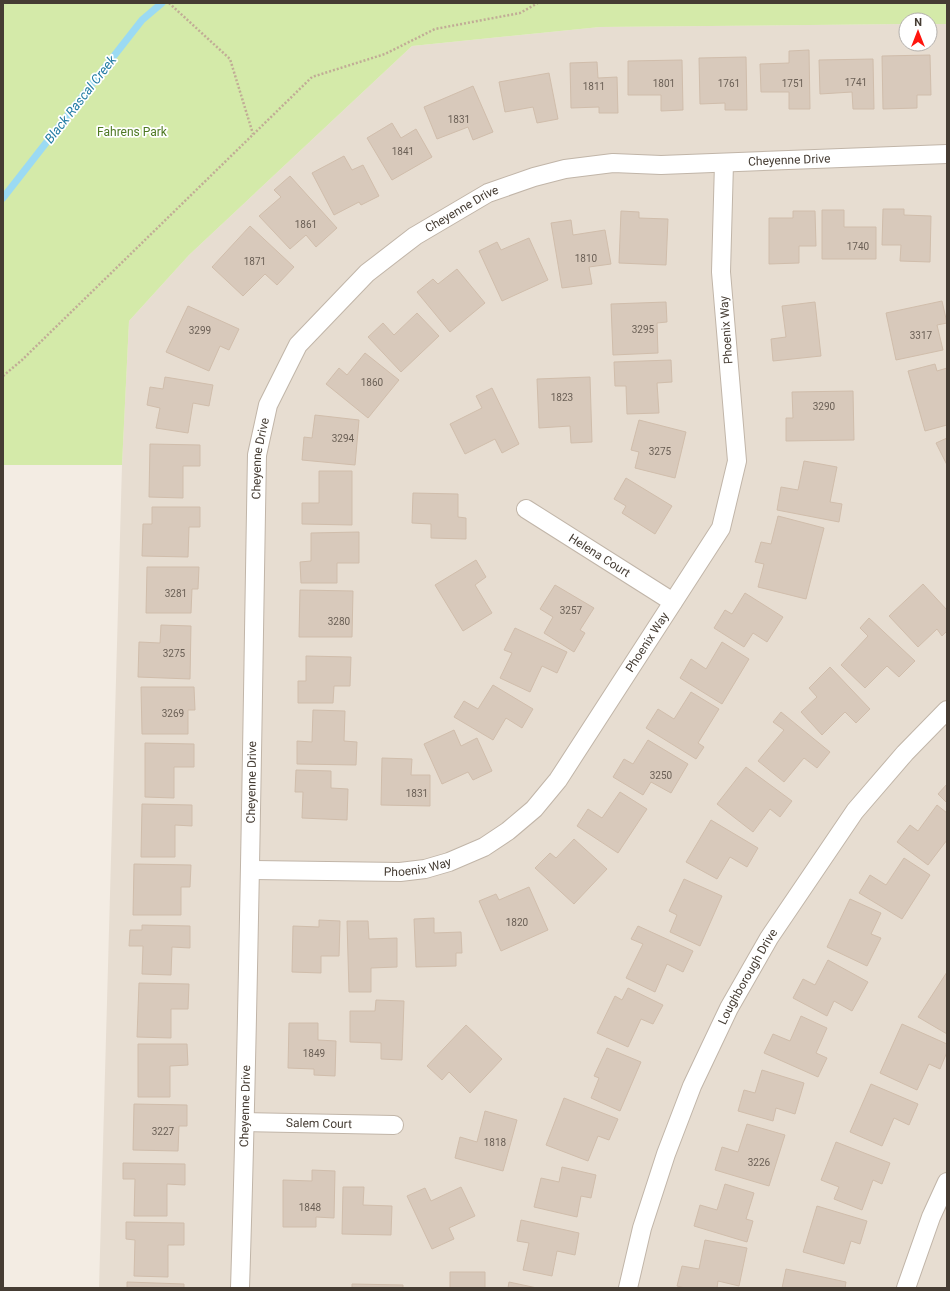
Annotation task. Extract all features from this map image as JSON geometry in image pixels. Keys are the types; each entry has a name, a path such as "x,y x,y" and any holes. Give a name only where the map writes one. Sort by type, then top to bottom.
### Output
{"street":[{"name":"Cheyenne Drive","path":"240,1288 250,870 256,456 268,405 298,345 367,273 415,236 488,193 534,177 565,169 613,163 661,165 947,154"},
{"name":"Phoenix Way","path":"250,870 400,872 425,869 443,864 484,847 508,831 534,809 558,780 721,528 737,461 721,272 724,163"},
{"name":"Helena Court","path":"526,509 673,602"},
{"name":"Loughborough Drive","path":"628,1288 642,1228 666,1154 692,1086 729,1008 769,938 855,810 904,753 947,710"},
{"name":"Salem Court","path":"245,1122 394,1125"},
{"path":"906,1288 932,1217 947,1182"}],"path":[{"path":"169,3 230,59 253,134"},
{"path":"3,376 28,354 312,77 385,54 435,29 520,12 538,3"}],"shaded area":[{"path":"898,24 898,52 938,52 938,24 947,24 947,1288 99,1288 122,465 129,321 189,255 412,46 600,27"}],"green space":[{"name":"Fahrens Park","path":"3,3 947,3 947,24 938,24 938,12 898,12 898,24 600,27 412,46 189,255 129,321 122,465 3,465"}],"building":[{"path":"809,50 810,109 789,109 789,92 761,92 760,64 789,63 789,51"},
{"path":"930,55 931,95 917,95 917,108 883,109 882,56"},
{"path":"746,57 747,110 725,110 725,103 700,104 699,58"},
{"path":"873,59 874,109 853,109 852,92 820,94 819,60"},
{"path":"682,60 683,110 661,111 661,95 628,95 628,61"},
{"path":"597,62 598,78 617,77 618,113 599,113 599,107 571,108 570,63"},
{"path":"549,73 558,119 537,123 533,107 505,112 499,82"},
{"path":"473,86 493,132 473,140 468,127 437,139 424,107"},
{"path":"392,123 401,138 416,129 432,157 392,180 367,138"},
{"path":"344,156 352,170 363,165 379,196 361,205 359,202 334,215 312,173"},
{"path":"290,176 337,228 316,247 306,235 290,249 259,216 281,197 274,190"},
{"path":"883,209 904,209 904,215 931,216 930,262 900,261 901,245 882,245"},
{"path":"822,210 844,210 844,227 876,227 876,259 822,259"},
{"path":"621,211 639,212 639,218 668,219 666,265 619,263"},
{"path":"793,211 815,211 816,246 799,246 799,263 769,264 769,218 793,218"},
{"path":"571,220 573,235 605,230 611,264 589,267 592,284 562,288 551,223"},
{"path":"250,226 294,267 277,285 265,274 243,296 212,267"},
{"path":"529,238 548,280 502,301 479,251 497,242 501,250"},
{"path":"457,269 485,303 450,332 417,292 433,279 438,284"},
{"path":"942,301 947,323 937,325 943,350 896,360 886,313"},
{"path":"666,302 667,322 657,323 658,353 613,355 611,304"},
{"path":"815,302 821,356 773,361 771,339 786,337 782,306"},
{"path":"188,306 239,329 229,350 220,346 209,371 166,352"},
{"path":"417,313 439,336 401,372 368,337 383,323 394,335"},
{"path":"365,353 399,380 368,418 326,384 339,368 347,375"},
{"path":"671,360 672,382 657,383 659,413 627,414 626,386 615,386 614,362"},
{"path":"935,364 937,371 947,368 947,425 925,431 908,371"},
{"path":"165,377 213,385 209,406 193,403 188,433 156,428 160,408 147,405 150,387 163,389"},
{"path":"590,377 592,442 571,443 570,426 539,428 537,379"},
{"path":"492,388 519,444 502,453 495,439 465,454 450,424 482,408 476,396"},
{"path":"853,391 854,440 786,441 786,418 793,418 792,392"},
{"path":"315,415 359,420 355,465 302,460 304,437 312,438"},
{"path":"639,420 686,432 675,478 635,468 639,452 631,450"},
{"path":"947,438 947,465 936,443"},
{"path":"150,444 200,445 200,466 183,466 183,498 149,497"},
{"path":"804,461 837,467 830,502 842,504 839,522 777,510 781,487 798,490"},
{"path":"319,471 352,471 352,525 302,524 302,503 319,503"},
{"path":"626,478 672,506 655,534 622,513 626,506 614,499"},
{"path":"413,493 458,494 458,517 466,518 466,539 431,538 431,524 412,523"},
{"path":"152,507 200,507 200,527 189,527 188,557 142,556 143,524 152,524"},
{"path":"778,516 824,528 806,599 758,587 764,564 755,562 761,542 771,544"},
{"path":"359,532 359,563 337,563 337,583 301,583 300,562 311,561 311,533"},
{"path":"476,560 486,577 475,585 492,613 463,631 435,585"},
{"path":"147,567 199,567 198,589 192,589 191,613 146,613"},
{"path":"923,584 947,610 947,631 942,636 937,629 918,647 889,616"},
{"path":"555,585 594,608 580,630 585,633 574,652 544,633 553,617 540,609"},
{"path":"300,590 353,591 352,637 299,637"},
{"path":"745,593 783,617 767,642 753,633 744,647 714,628 725,610 732,614"},
{"path":"869,618 915,661 899,677 887,666 865,688 841,665 868,636 860,628"},
{"path":"161,625 191,626 190,679 138,677 139,642 160,643"},
{"path":"515,628 567,652 557,673 542,666 530,692 500,678 512,653 504,650"},
{"path":"722,642 749,659 722,704 680,678 691,659 706,669"},
{"path":"306,656 351,657 350,686 334,686 333,703 298,703 298,681 306,681"},
{"path":"830,667 870,709 856,723 845,712 822,735 801,712 817,697 809,688"},
{"path":"493,685 533,709 522,728 506,718 493,740 454,717 464,701 478,709"},
{"path":"141,687 194,687 195,710 188,710 188,734 142,734"},
{"path":"691,692 719,709 698,743 704,747 696,759 646,728 658,709 674,719"},
{"path":"313,710 345,711 344,741 357,742 356,765 297,764 297,741 312,742"},
{"path":"781,712 830,752 817,768 804,758 784,782 758,761 784,730 773,722"},
{"path":"454,730 461,746 477,738 492,771 473,780 468,772 442,784 424,744"},
{"path":"648,740 688,764 671,793 651,782 643,795 613,777 624,759 633,764"},
{"path":"145,743 194,744 194,767 174,767 174,798 145,797"},
{"path":"382,758 412,759 411,775 430,775 430,806 381,805"},
{"path":"746,767 792,801 780,817 770,809 753,832 717,804"},
{"path":"296,770 331,771 331,788 348,789 347,820 302,818 303,792 295,792"},
{"path":"947,784 947,803 938,794"},
{"path":"620,792 647,809 618,853 577,826 588,809 602,818"},
{"path":"142,804 192,805 192,826 175,825 175,857 141,857"},
{"path":"937,805 947,813 947,840 928,865 897,842 910,825 918,831"},
{"path":"711,820 758,848 747,867 730,857 717,879 686,862"},
{"path":"574,839 607,869 574,904 535,868 550,853 556,858"},
{"path":"904,858 930,875 902,919 859,893 870,875 886,885"},
{"path":"134,864 191,865 190,887 181,887 181,915 133,915"},
{"path":"684,879 722,896 700,946 670,932 677,915 669,911"},
{"path":"529,887 548,930 501,951 479,901 496,894 499,900"},
{"path":"850,899 881,913 871,934 881,938 867,966 827,947"},
{"path":"434,918 434,933 461,932 462,953 456,953 456,966 416,967 414,919"},
{"path":"319,920 340,921 339,956 321,956 321,973 292,972 293,926 319,927"},
{"path":"347,921 368,921 369,939 397,938 397,967 371,968 371,992 349,992"},
{"path":"142,925 190,926 190,948 172,947 171,975 142,974 143,946 129,946 130,930 142,930"},
{"path":"638,926 693,951 683,972 667,964 655,992 626,978 643,944 631,939"},
{"path":"828,960 868,982 852,1011 834,1001 827,1016 793,998 803,979 815,985"},
{"path":"947,972 947,1034 918,1017"},
{"path":"139,983 189,984 188,1009 171,1009 171,1038 137,1037"},
{"path":"628,988 663,1005 653,1024 641,1019 628,1047 597,1033 615,996 622,1000"},
{"path":"376,1000 404,1001 402,1060 381,1059 381,1043 350,1042 350,1011 375,1011"},
{"path":"801,1016 827,1028 816,1053 827,1058 818,1077 764,1053 773,1034 790,1041"},
{"path":"289,1023 318,1023 318,1040 336,1041 335,1076 314,1075 314,1069 288,1068"},
{"path":"902,1024 947,1044 947,1052 940,1069 929,1064 917,1090 880,1073"},
{"path":"466,1025 502,1059 470,1093 449,1072 442,1080 427,1066"},
{"path":"138,1044 187,1044 188,1065 170,1066 170,1097 138,1097"},
{"path":"607,1048 641,1062 620,1111 591,1098 599,1078 594,1076"},
{"path":"762,1070 804,1083 795,1114 776,1108 773,1121 738,1111 744,1090 755,1093"},
{"path":"871,1084 918,1104 909,1125 894,1118 882,1146 850,1132"},
{"path":"564,1098 618,1119 609,1140 598,1136 588,1161 546,1145"},
{"path":"134,1104 187,1105 187,1126 179,1126 178,1151 133,1150"},
{"path":"485,1111 517,1120 503,1171 455,1158 460,1137 477,1142"},
{"path":"747,1124 785,1135 769,1186 715,1170 722,1147 738,1152"},
{"path":"836,1142 890,1163 882,1184 873,1180 862,1210 834,1199 839,1187 821,1180"},
{"path":"123,1163 185,1164 185,1185 167,1184 167,1216 134,1216 135,1179 123,1179"},
{"path":"562,1167 596,1175 591,1198 581,1196 577,1217 534,1207 541,1178 559,1182"},
{"path":"312,1170 335,1171 334,1218 316,1217 316,1227 283,1227 283,1180 312,1181"},
{"path":"725,1184 754,1193 746,1219 753,1221 747,1242 694,1226 700,1205 717,1210"},
{"path":"343,1187 364,1187 363,1205 392,1206 391,1235 342,1234"},
{"path":"461,1187 475,1216 449,1228 454,1239 432,1249 407,1196 425,1188 431,1201"},
{"path":"817,1206 867,1221 860,1244 851,1241 844,1264 803,1252"},
{"path":"521,1220 579,1233 575,1255 557,1251 552,1276 523,1270 529,1243 517,1241"},
{"path":"126,1222 184,1223 184,1245 168,1245 168,1277 134,1276 135,1240 126,1239"},
{"path":"705,1240 747,1248 739,1286 718,1281 717,1288 685,1288 677,1286 682,1266 699,1269"},
{"path":"786,1269 846,1282 845,1288 782,1288"},
{"path":"450,1272 485,1272 485,1288 450,1288"},
{"path":"127,1282 184,1284 184,1288 127,1288"},
{"path":"509,1282 537,1288 508,1288"},
{"path":"352,1284 403,1285 403,1288 352,1288"}],"waterway":[{"name":"Black Rascal Creek","path":"3,198 142,20 162,3"}]}
